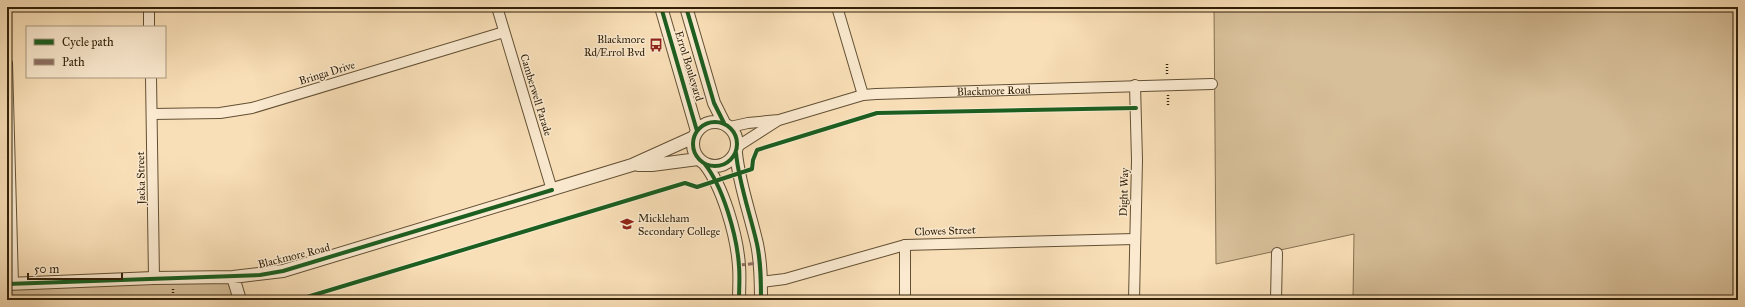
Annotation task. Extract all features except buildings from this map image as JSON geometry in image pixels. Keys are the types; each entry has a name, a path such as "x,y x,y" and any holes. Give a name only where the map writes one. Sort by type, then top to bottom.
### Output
{"street":[{"path":"149,7 149,26"},
{"name":"Camberwell Parade","path":"497,7 552,190"},
{"name":"Errol Boulevard","path":"661,7 695,134"},
{"name":"Errol Boulevard","path":"686,7 714,103 727,125"},
{"path":"837,7 863,96"},
{"name":"Bringa Drive","path":"152,114 220,113 252,108 504,32"},
{"path":"7,63 10,284"},
{"name":"Jacka Street","path":"151,78 154,278"},
{"name":"Blackmore Road","path":"727,125 779,120 863,96 1135,85 1212,84"},
{"name":"Dight Way","path":"1134,300 1134,240 1137,160 1135,85"},
{"name":"Blackmore Road","path":"737,150 779,120"},
{"path":"739,300 739,265 735,241 712,173 701,161 693,145 695,134 710,122 727,125 737,139 738,174 757,244 761,282 760,300"},
{"name":"Blackmore Road","path":"10,284 154,278 233,277 282,271 632,165 695,134"},
{"path":"701,161 712,166 726,164 737,150"},
{"name":"Blackmore Road","path":"632,165 701,161"},
{"name":"Clowes Street","path":"761,282 785,279 905,244 1134,240"},
{"path":"905,244 905,300"},
{"path":"1276,300 1277,253"},
{"path":"233,277 240,300"}],"shaded area":[{"path":"1214,7 1738,7 1738,300 1353,300 1354,234 1216,264"},
{"path":"233,277 240,300 7,300 7,284"}],"marked path":[{"path":"739,265 760,263"}],"cycle path":[{"path":"661,7 697,131"},
{"path":"686,7 714,103 724,123"},
{"path":"297,300 685,183 697,187 752,169 753,160 757,150 877,113 1136,108"},
{"path":"719,122 724,123 731,128 736,135 737,144 736,153 731,160 724,165 711,166 706,165 699,160 694,153 693,140 694,135 699,128 706,123 719,122"},
{"path":"736,153 737,165 758,251 761,300"},
{"path":"704,163 711,173 723,198 732,226 738,254 739,300"},
{"path":"7,284 260,275 283,271 552,190"}],"place":[{"name":"Blackmore Rd/Errol Bvd","path":"656,45"},
{"name":"Mickleham Secondary College","path":"627,224"}]}
